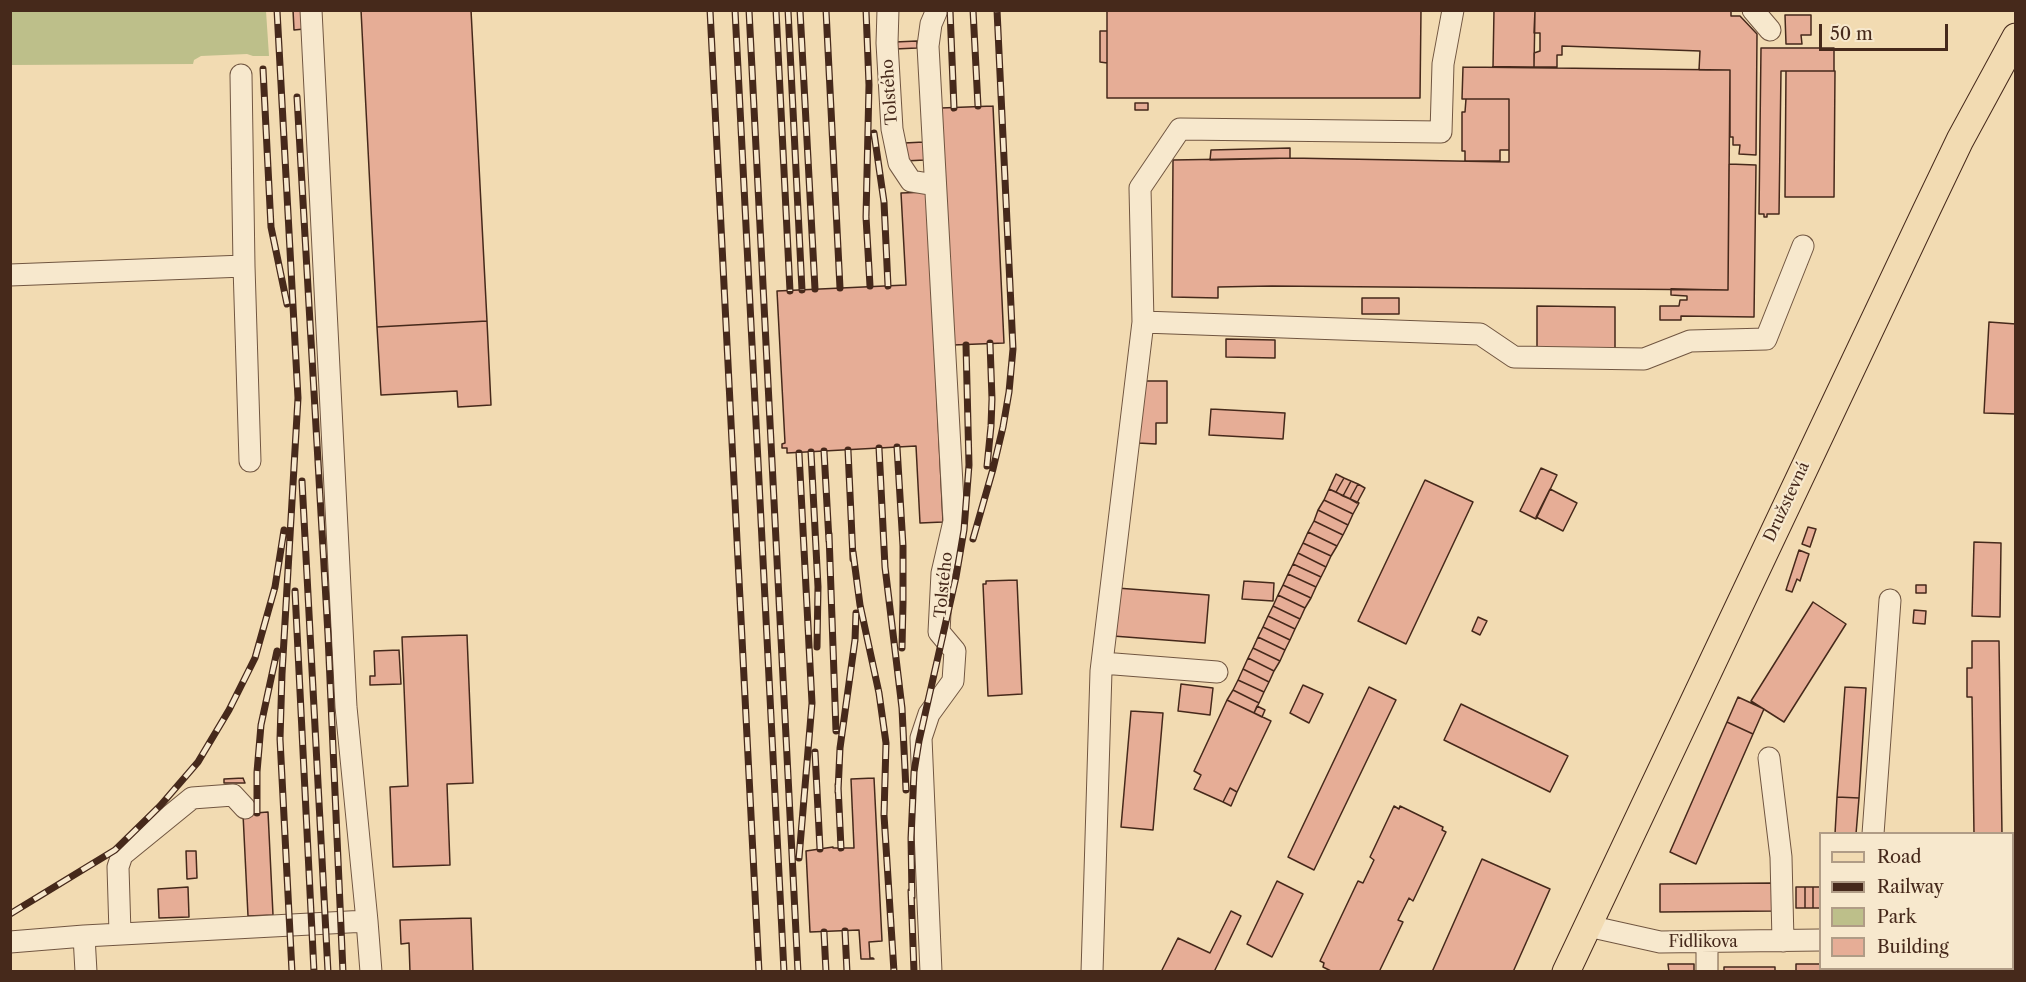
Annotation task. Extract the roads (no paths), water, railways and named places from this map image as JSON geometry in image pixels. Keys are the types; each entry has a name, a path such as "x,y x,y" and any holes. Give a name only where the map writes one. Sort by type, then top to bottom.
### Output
{"main road":[{"name":"Družstevná","path":"1566,972 1661,767 1960,140 2016,37"}],"street":[{"path":"311,10 346,706 371,972"},
{"name":"Tolstého","path":"888,10 887,43 892,129 899,163 911,181 935,185"},
{"name":"Tolstého","path":"931,972 921,738 929,714 953,681 955,651 939,632 942,573 954,521 928,46 937,10"},
{"path":"1092,972 1102,663 1143,322 1140,188 1180,129 1440,132 1443,64 1453,10"},
{"path":"1753,10 1770,30"},
{"path":"241,75 250,461"},
{"path":"1143,322 1480,334 1514,357 1644,358 1690,341 1766,339 1803,246"},
{"path":"10,275 244,266"},
{"path":"1873,832 1890,600"},
{"path":"1102,663 1217,672"},
{"path":"1769,758 1781,856 1783,941"},
{"path":"120,933 118,867 122,855 192,798 233,795 244,808"},
{"path":"10,942 120,933 367,921"},
{"name":"Fidlikova","path":"1588,926 1660,942 1819,940"},
{"path":"84,936 86,972"},
{"path":"1707,942 1707,972"}],"railway":[{"path":"277,10 298,398 280,739 292,972"},
{"path":"710,10 759,972"},
{"path":"735,10 784,972"},
{"path":"749,10 798,972"},
{"path":"776,10 790,291"},
{"path":"788,10 802,290"},
{"path":"800,10 815,289"},
{"path":"826,10 840,288"},
{"path":"866,10 869,85 866,217 870,286"},
{"path":"950,10 954,108"},
{"path":"973,10 978,106"},
{"path":"973,539 1003,427 1013,349 997,10"},
{"path":"263,69 271,227 287,304"},
{"path":"297,97 328,635 343,972"},
{"path":"874,133 884,202 888,286"},
{"path":"987,466 992,399 990,343"},
{"path":"912,897 911,838 914,772 964,530 969,465 966,345"},
{"path":"897,447 903,546 902,648"},
{"path":"879,448 885,567 902,708 906,790"},
{"path":"848,450 853,559"},
{"path":"824,451 829,541"},
{"path":"811,452 818,587 817,647"},
{"path":"799,453 812,703 799,858"},
{"path":"302,481 328,972"},
{"path":"10,914 115,850 160,806 198,762 229,710 255,658 275,587 284,530"},
{"path":"829,534 836,731"},
{"path":"853,552 860,605 879,693 886,743 884,815 894,972"},
{"path":"295,591 314,972"},
{"path":"838,792 840,748 855,640 856,613"},
{"path":"257,813 257,772 261,725 277,651"},
{"path":"815,752 820,849"},
{"path":"838,785 841,848"},
{"path":"911,891 914,972"},
{"path":"845,931 847,972"},
{"path":"824,932 826,972"}]}
